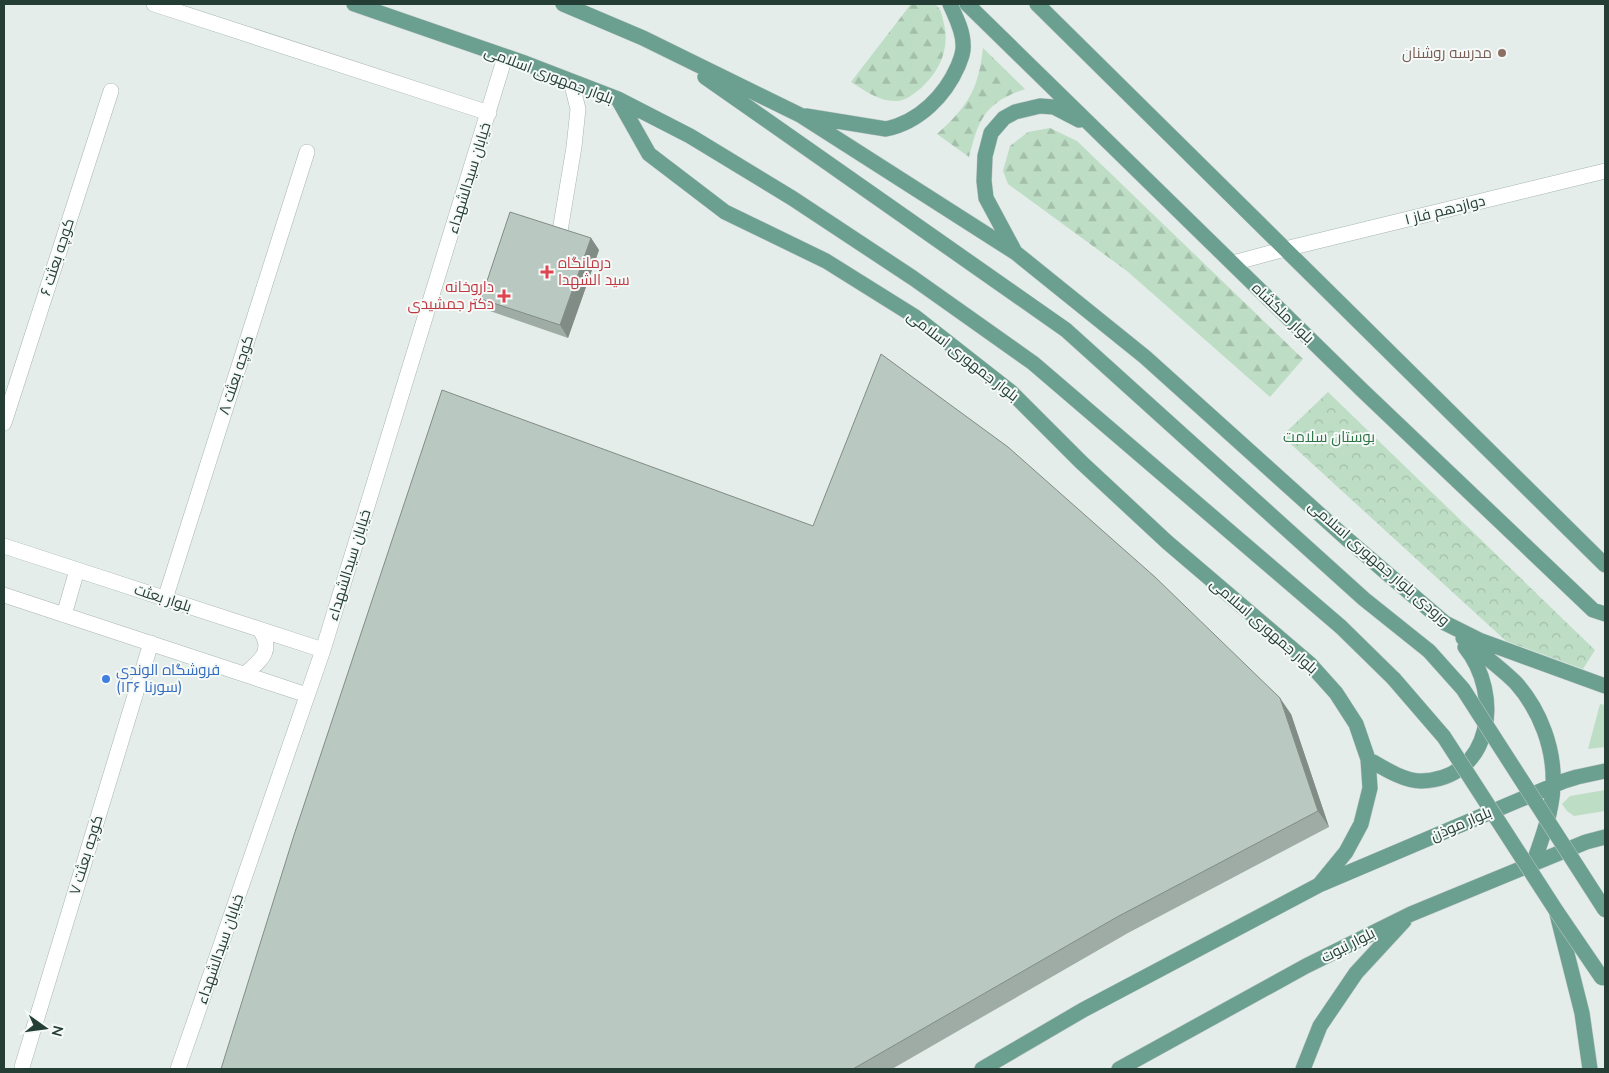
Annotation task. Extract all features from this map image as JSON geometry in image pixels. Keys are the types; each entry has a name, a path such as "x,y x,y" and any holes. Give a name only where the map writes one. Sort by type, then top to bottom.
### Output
{"main road":[{"name":"بلوار جمهوری اسلامی","path":"354,4 522,62 618,99 649,154 725,212 826,261 914,316 1011,392 1081,462 1166,542 1310,664 1336,693 1356,724 1368,759 1370,788 1361,824 1346,852 1319,885"},
{"path":"563,4 663,48 800,115 1016,253"},
{"path":"800,115 886,129 898,126 928,108 954,76 963,54 962,33 950,4"},
{"name":"بلوار ملکشاه","path":"967,4 1369,397 1593,610 1605,614"},
{"path":"1037,4 1605,565"},
{"path":"663,48 1066,330 1364,599 1429,651 1463,689 1605,910"},
{"path":"618,99 690,136 792,198 912,278 1033,363 1341,627 1394,679 1444,737 1604,981"},
{"path":"1016,253 986,198 984,181 985,156 991,132 1004,118 1015,112 1040,106 1054,107 1092,126"},
{"name":"ورودی بلوار جمهوری اسلامی","path":"1016,253 1145,357 1347,539 1445,623 1479,640 1605,686"},
{"path":"1368,759 1393,774 1419,781 1442,778 1467,764 1481,741 1488,711 1484,682 1472,656 1445,623"},
{"path":"1445,623 1515,683 1532,706 1545,732 1551,760 1553,786 1547,823 1534,864"},
{"name":"بلوار موذن","path":"1319,885 1553,786 1577,777 1605,771"},
{"name":"بلوار نبوت","path":"1119,1069 1306,966 1411,914 1586,842 1605,838"},
{"path":"982,1069 1083,1010 1319,885"},
{"path":"1557,912 1582,1012 1590,1069"},
{"path":"1303,1069 1320,1026 1356,973 1411,914"}],"street":[{"path":"154,4 489,113"},
{"name":"خیابان سیدالشهداء","path":"178,1069 323,650 505,57"},
{"path":"558,237 574,147 578,109 572,81"},
{"name":"کوچه بعثت ۶","path":"4,423 111,91"},
{"name":"کوچه بعثت ۸","path":"165,599 307,152"},
{"name":"دوازدهم فاز ۱","path":"1233,264 1285,249 1605,171"},
{"name":"بلوار بعثت","path":"4,546 323,650"},
{"path":"64,615 78,570"},
{"path":"4,595 307,695"},
{"path":"246,674 266,652 266,639 260,630"},
{"name":"کوچه بعثت ۷","path":"22,1067 151,643"}],"green space":[{"path":"911,4 935,4 939,9 945,34 944,52 938,68 920,89 903,100 884,100 851,82"},
{"path":"983,48 1025,89 1012,94 992,106 976,132 969,157 937,134 957,114 970,96 978,75"},
{"path":"1050,128 1077,141 1303,359 1270,397 1127,271 1008,184 1003,171 1010,146 1028,132"},
{"name":"بوستان سلامت","path":"1328,392 1595,650 1583,669 1506,641 1282,436"},
{"path":"1600,704 1605,705 1605,747 1588,749"},
{"path":"1605,790 1605,811 1574,816 1562,804 1570,796"}],"building":[{"name":"درمانگاه سید الشهدا","path":"510,212 591,238 560,325 481,299"},
{"path":"881,354 1008,447 1155,577 1280,698 1318,811 1117,917 853,1069 221,1069 294,835 442,390 813,526"}],"place":[{"name":"مدرسه روشنان","path":"1502,53"},
{"name":"درمانگاه سید الشهدا","path":"547,272"},
{"name":"داروخانه دکتر جمشیدی","path":"504,296"},
{"name":"فروشگاه الوندی (سورنا ۱۲۶)","path":"106,679"}]}
